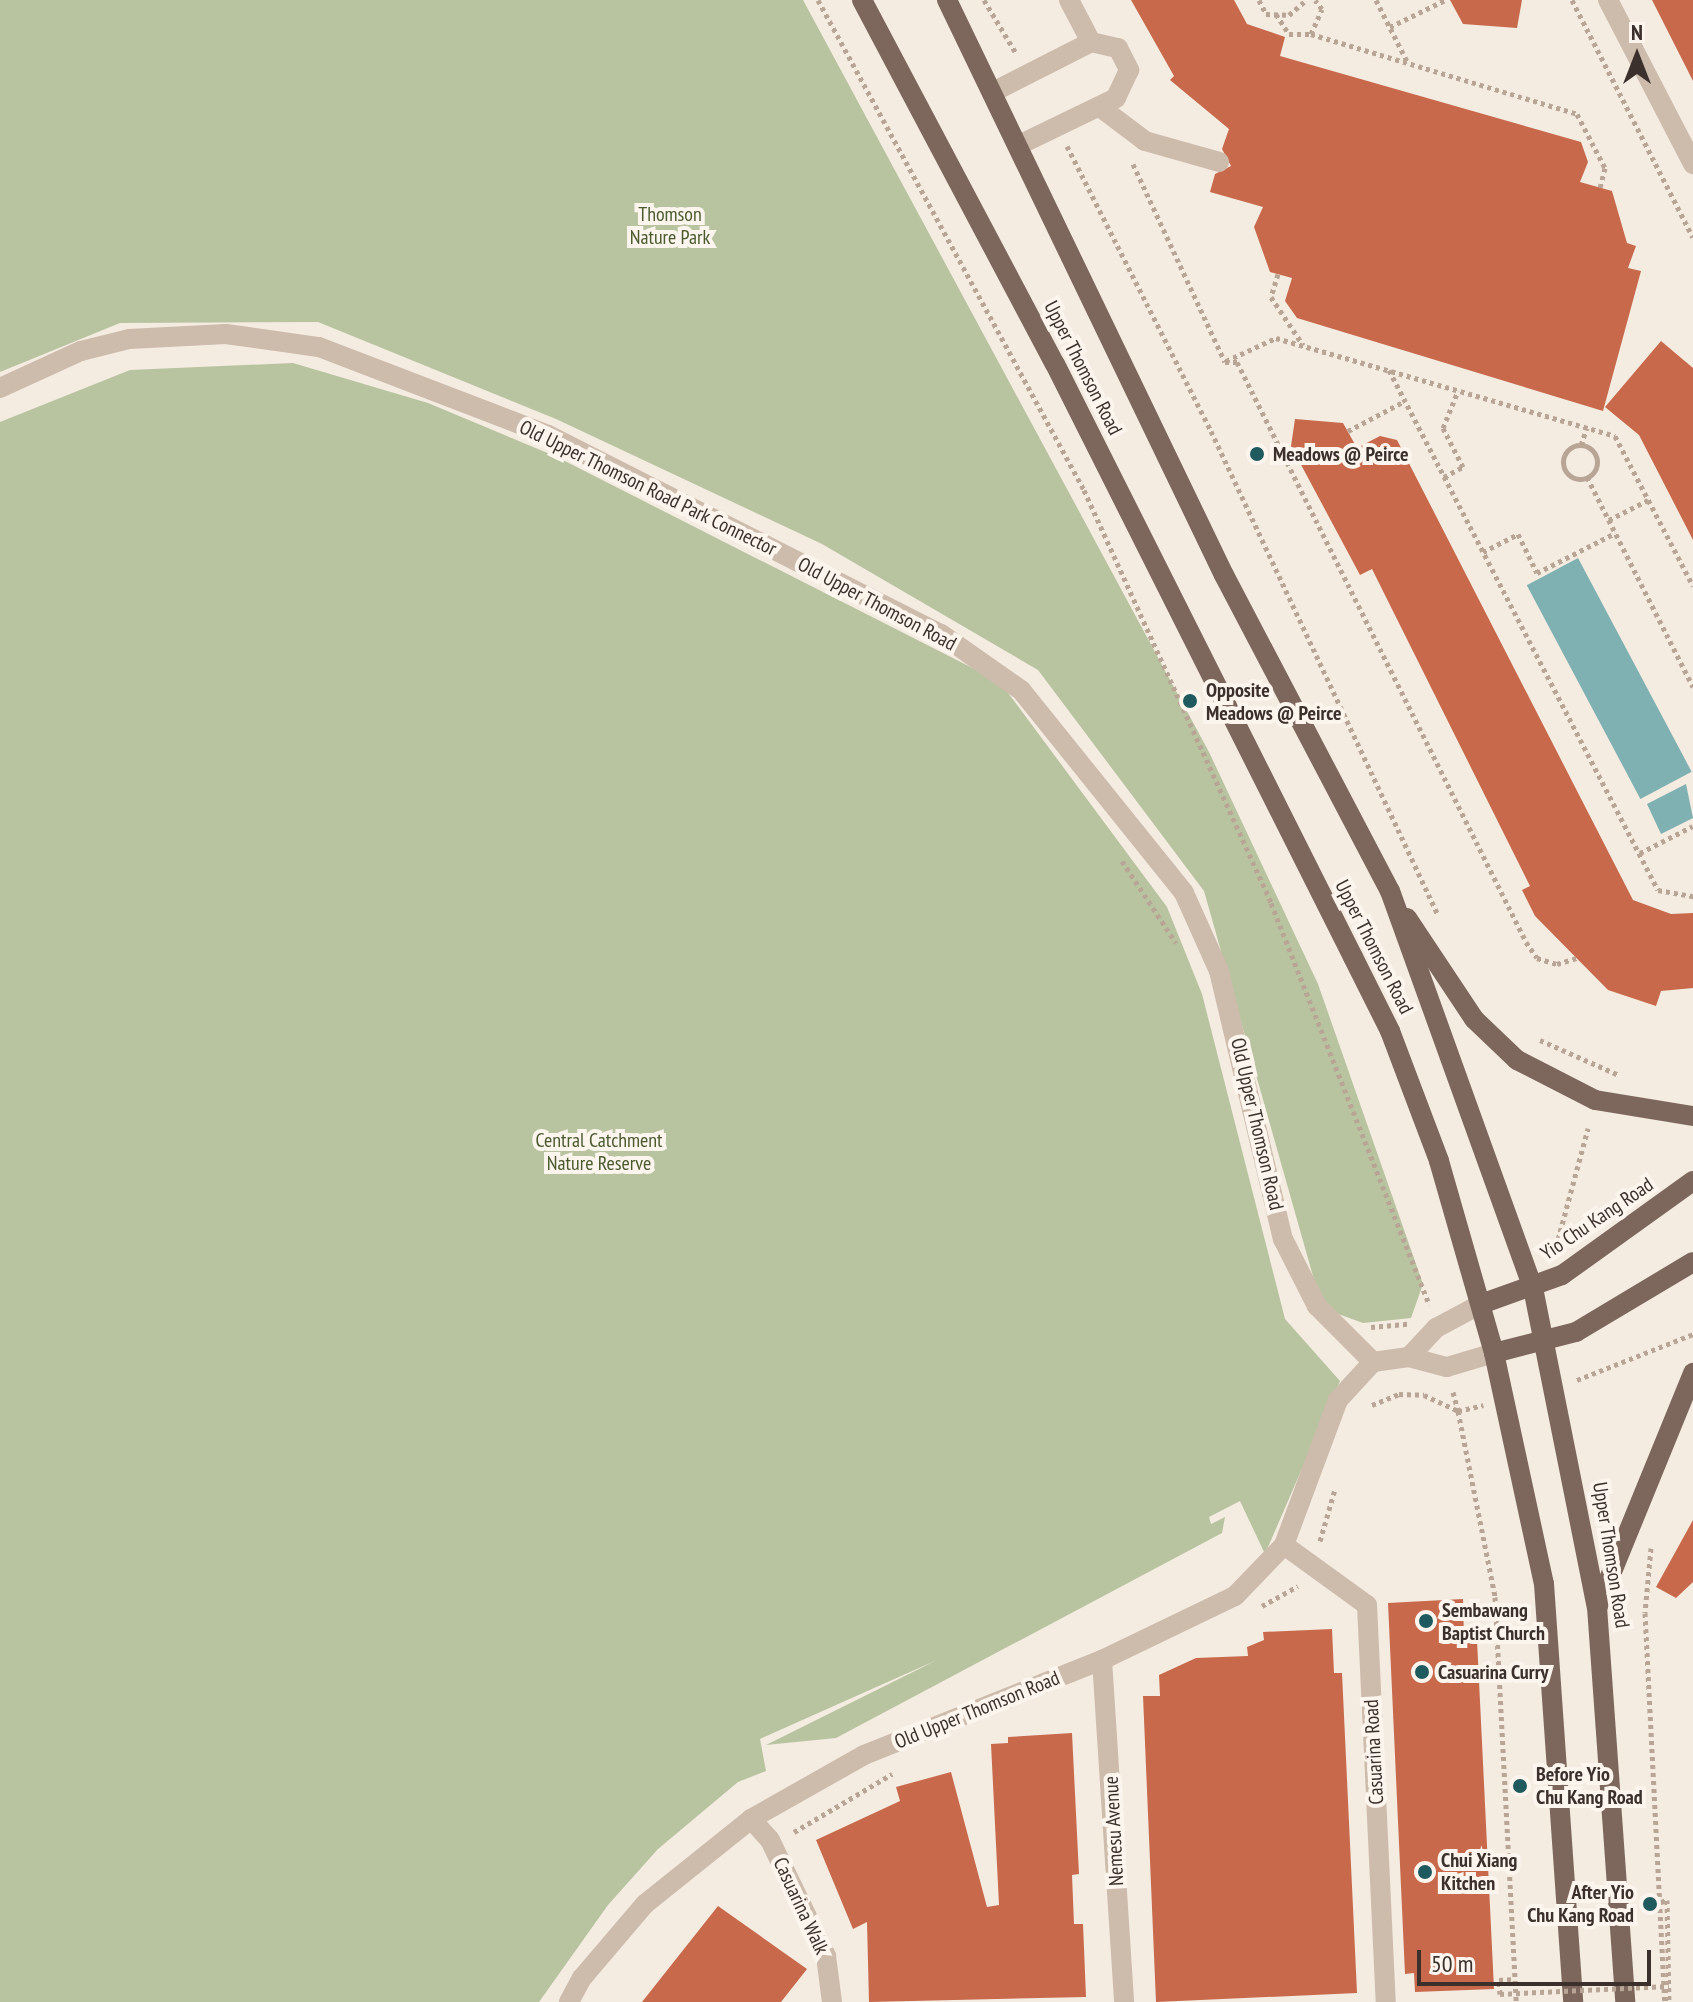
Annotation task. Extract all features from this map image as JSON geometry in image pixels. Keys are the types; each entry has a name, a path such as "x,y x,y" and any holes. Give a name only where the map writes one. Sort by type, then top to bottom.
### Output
{"main road":[{"name":"Upper Thomson Road","path":"862,0 1055,364 1390,1031 1439,1161 1494,1353 1544,1584 1573,2002"},
{"name":"Upper Thomson Road","path":"947,0 1021,144 1224,575 1390,891 1533,1288 1547,1342 1597,1607 1625,2002"},
{"path":"1390,891 1474,1019 1517,1060 1595,1100 1693,1116"},
{"name":"Yio Chu Kang Road","path":"1481,1304 1533,1288 1562,1275 1693,1181"},
{"path":"1494,1353 1547,1342 1576,1332 1693,1262"},
{"path":"1597,1607 1688,1406 1693,1373"}],"street":[{"path":"1069,0 1091,42"},
{"path":"1608,0 1693,164"},
{"path":"995,91 1091,42 1118,48 1129,70 1108,103 1021,144"},
{"path":"1108,103 1128,128 1145,141 1219,162"},
{"name":"Old Upper Thomson Road","path":"0,388 81,351 129,339 226,334 319,347 548,435 941,634 1021,690 1184,893 1219,971 1283,1239 1317,1306 1373,1362 1338,1400 1284,1545 1235,1596 1102,1660 864,1755 751,1819 645,1904 582,1978 569,2002"},
{"path":"1409,1357 1436,1328 1481,1304"},
{"path":"1373,1362 1409,1357 1447,1367 1494,1353"},
{"name":"Casuarina Road","path":"1284,1545 1367,1605 1386,2002"},
{"name":"Nemesu Avenue","path":"1102,1660 1124,2002"},
{"name":"Casuarina Walk","path":"751,1819 770,1840 821,1944 832,2002"}],"path":[{"path":"818,0 1084,490 1271,903 1436,1328"},
{"path":"1259,0 1266,14 1289,15 1296,2 1306,0"},
{"path":"1311,34 1322,9 1315,0"},
{"path":"1376,0 1409,64"},
{"path":"1390,27 1445,0"},
{"path":"1572,0 1693,237"},
{"path":"1276,14 1289,34 1311,34 1577,114 1605,168 1600,188"},
{"path":"1128,128 1130,158 1225,362"},
{"path":"1058,129 1211,431 1445,930"},
{"path":"1278,274 1271,297 1303,346"},
{"path":"1225,362 1276,338 1615,436 1693,586"},
{"path":"1225,362 1237,362 1526,942 1537,958 1557,964 1577,958"},
{"path":"1389,370 1658,890 1693,896"},
{"path":"1444,477 1463,467 1443,428 1458,391"},
{"path":"1348,431 1405,401"},
{"path":"1587,428 1581,445 1567,451 1564,467 1570,476 1587,477"},
{"path":"1581,445 1596,459 1587,477"},
{"path":"1587,477 1693,687"},
{"path":"1609,520 1648,500"},
{"path":"1483,552 1518,534 1537,573 1615,533"},
{"path":"1640,853 1693,826"},
{"path":"1115,850 1182,953"},
{"path":"1530,1035 1632,1080"},
{"path":"1555,1252 1588,1128"},
{"path":"1590,1376 1693,1334"},
{"path":"1458,1411 1495,1597 1516,2002"},
{"path":"1651,1542 1645,1613 1667,2002"},
{"path":"1661,1902 1667,1900 1667,2002"},
{"path":"1515,1979 1499,1980 1500,1994 1669,1986"}],"green space":[{"name":"Thomson Nature Park","path":"0,0 803,0 1209,752 1318,984 1423,1284 1411,1318 1363,1323 1322,1308 1204,891 1038,670 822,544 556,419 318,322 120,323 0,372"},
{"name":"Central Catchment Nature Reserve","path":"293,363 428,403 557,457 1000,682 1167,907 1202,994 1285,1319 1340,1381 1265,1554 1240,1501 1209,1517 1211,1524 1225,1517 1222,1533 836,1738 766,1745 937,1660 760,1739 766,1771 738,1782 658,1849 608,1905 539,2002 0,2002 0,422 130,370"}],"water":[{"path":"1578,558 1692,772 1640,799 1527,585"},
{"path":"1686,784 1693,818 1661,834 1647,804"}],"building":[{"path":"1131,0 1234,0 1247,24 1285,37 1280,56 1581,142 1588,162 1580,182 1612,191 1627,243 1636,246 1628,268 1641,271 1603,411 1297,318 1285,301 1292,278 1270,272 1254,227 1263,207 1210,192 1215,174 1231,166 1222,149 1229,129 1170,80 1174,76"},
{"path":"1450,0 1522,0 1517,28 1463,24"},
{"path":"1652,0 1693,0 1693,81"},
{"path":"1661,341 1693,368 1693,540 1639,435 1605,407"},
{"path":"1295,419 1343,423 1357,448 1380,436 1397,440 1633,900 1671,914 1693,913 1693,988 1661,991 1656,1006 1608,990 1535,916 1522,890 1530,886 1372,569 1360,575 1291,446"},
{"path":"1693,1520 1693,1582 1676,1598 1656,1587"},
{"path":"1463,1599 1464,1640 1477,1640 1494,1989 1415,1992 1414,1973 1405,1974 1388,1603"},
{"path":"1332,1629 1334,1673 1342,1673 1357,1993 1156,2002 1143,1696 1160,1696 1159,1675 1196,1658 1248,1656 1247,1647 1264,1640 1263,1632"},
{"path":"1072,1733 1079,1874 1072,1875 1074,1924 1083,1924 1086,1997 869,2002 867,1922 853,1929 816,1840 900,1801 896,1787 951,1772 987,1907 999,1905 991,1744 1008,1743 1008,1737"},
{"path":"718,1906 807,1969 781,2002 642,2002"}],"place":[{"name":"Meadows @ Peirce","path":"1257,454"},
{"name":"Opposite Meadows @ Peirce","path":"1190,701"},
{"name":"Sembawang Baptist Church","path":"1426,1621"},
{"name":"Casuarina Curry","path":"1422,1672"},
{"name":"Before Yio Chu Kang Road","path":"1520,1786"},
{"name":"Chui Xiang Kitchen","path":"1425,1872"},
{"name":"After Yio Chu Kang Road","path":"1650,1904"}]}
